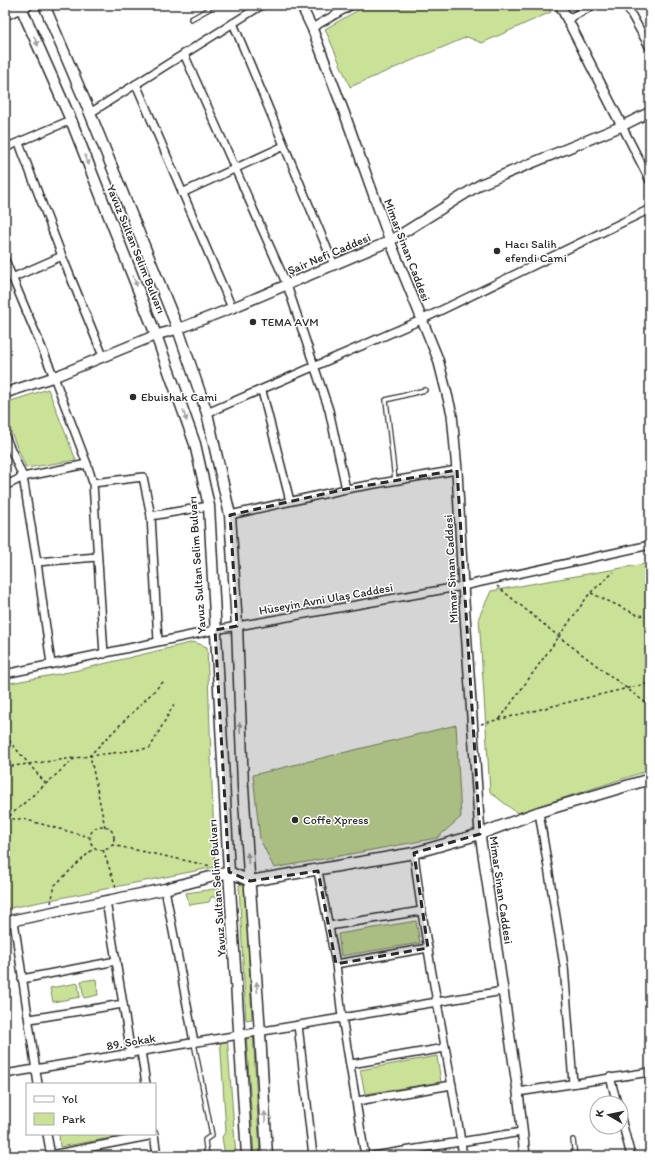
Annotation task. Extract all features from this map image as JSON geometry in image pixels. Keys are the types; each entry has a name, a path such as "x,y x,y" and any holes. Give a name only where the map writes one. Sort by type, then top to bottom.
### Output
{"main road":[{"name":"Yavuz Sultan Selim Bulvarı","path":"44,5 90,113 178,329 207,413 230,515 237,626 243,787 267,1156"},
{"name":"Yavuz Sultan Selim Bulvarı","path":"23,6 156,335 195,444 209,506 229,872 248,1156"},
{"path":"9,921 165,889 229,872 250,881 318,871 414,853 480,834 539,812 650,779"}],"street":[{"path":"90,113 262,5"},
{"name":"Mimar Sinan Caddesi","path":"301,5 312,28 390,241 438,359 452,414 457,470 463,586 480,834 518,1092 525,1156"},
{"path":"312,28 352,5"},
{"path":"560,5 650,181"},
{"path":"568,19 594,5"},
{"path":"626,5 650,48"},
{"path":"5,15 23,6"},
{"path":"233,23 334,265"},
{"path":"184,54 287,285 330,410 346,489"},
{"path":"136,84 232,308"},
{"name":"Şair Nefi Caddesi","path":"5,393 54,377 156,335 178,329 232,308 390,241 481,184 622,126 650,112"},
{"path":"5,148 70,120"},
{"path":"19,143 62,256 104,356"},
{"path":"182,193 235,170 284,146"},
{"path":"207,413 262,391 421,320 650,209"},
{"path":"12,278 62,256"},
{"path":"5,260 54,377 93,483 104,654"},
{"path":"262,391 290,501"},
{"path":"5,436 23,477 37,562 51,664"},
{"path":"5,486 23,477 87,464"},
{"path":"230,515 346,489 457,470"},
{"path":"93,483 143,477 151,516 158,641"},
{"path":"151,516 209,506"},
{"name":"Hüseyin Avni Ulaş Caddesi","path":"5,674 215,630 463,586 650,545"},
{"path":"37,562 97,557"},
{"path":"539,812 564,966 573,1083"},
{"path":"414,853 421,911 439,1002 463,1156"},
{"path":"318,871 336,964 342,1017 351,1064 365,1156"},
{"path":"165,889 194,1042"},
{"path":"106,901 131,1054"},
{"path":"329,926 421,911"},
{"path":"9,921 30,1019 38,1083"},
{"path":"336,964 428,948"},
{"path":"22,979 116,961"},
{"name":"89. Sokak","path":"5,1074 131,1054 194,1042 260,1033 342,1017 503,991"},
{"path":"30,1019 123,1004"},
{"path":"298,1025 314,1156"},
{"path":"351,1064 445,1048"},
{"path":"142,1051 146,1083"},
{"path":"518,1092 650,1072"},
{"path":"610,1077 615,1095"},
{"path":"357,1101 452,1085"},
{"path":"373,1156 404,1153 461,1141 522,1132"},
{"path":"48,1135 51,1155 154,1135 157,1156"},
{"path":"625,1135 631,1156"}],"lane":[{"path":"191,20 210,9 207,5"},
{"path":"395,480 386,400 425,390"},
{"path":"194,1042 212,1135 205,1140 207,1156"},
{"path":"573,1140 575,1156"}],"path":[{"path":"500,719 590,593 614,572"},
{"path":"490,580 558,636 650,706"},
{"path":"590,593 638,615 650,616"},
{"path":"90,755 165,680"},
{"path":"473,726 650,684"},
{"path":"5,767 150,748 174,704"},
{"path":"5,736 46,784"},
{"path":"90,755 105,827 112,833 112,845"},
{"path":"6,819 75,758"},
{"path":"6,819 23,819 89,837"},
{"path":"89,837 96,828 105,827"},
{"path":"89,837 94,848"},
{"path":"94,848 103,850 112,845 215,867"},
{"path":"49,913 55,884 94,848"},
{"path":"103,850 120,899"}],"highlighted area":[{"path":"457,470 480,834 414,853 428,948 336,964 318,871 250,881 229,872 215,630 237,626 230,515 346,489"}],"green space":[{"path":"367,5 547,5 551,12 482,43 467,37 350,87 325,29"},
{"path":"48,389 76,460 26,468 5,418 5,403"},
{"path":"650,563 650,770 517,813 490,792 479,617 491,591"},
{"path":"194,642 207,647 215,867 5,909 5,684 74,671"},
{"path":"456,725 461,817 437,838 274,868 260,839 253,775"},
{"path":"245,883 252,1019 246,1020 239,885"},
{"path":"221,888 221,902 217,902 216,897 211,897 209,902 189,905 186,893"},
{"path":"416,921 420,943 341,956 338,934"},
{"path":"96,979 98,995 84,998 81,981"},
{"path":"78,983 80,997 53,1002 50,988"},
{"path":"246,1032 253,1032 260,1156 254,1156"},
{"path":"227,1035 236,1156 225,1156 222,1137 226,1131 220,1037"},
{"path":"437,1056 441,1082 365,1094 360,1070"},
{"path":"59,1135 127,1135 60,1147"}],"place":[{"name":"Hacı Salih efendi Cami","path":"497,251"},
{"name":"TEMA AVM","path":"253,322"},
{"name":"Ebuishak Cami","path":"133,397"},
{"name":"Coffe Xpress","path":"295,820"}]}
